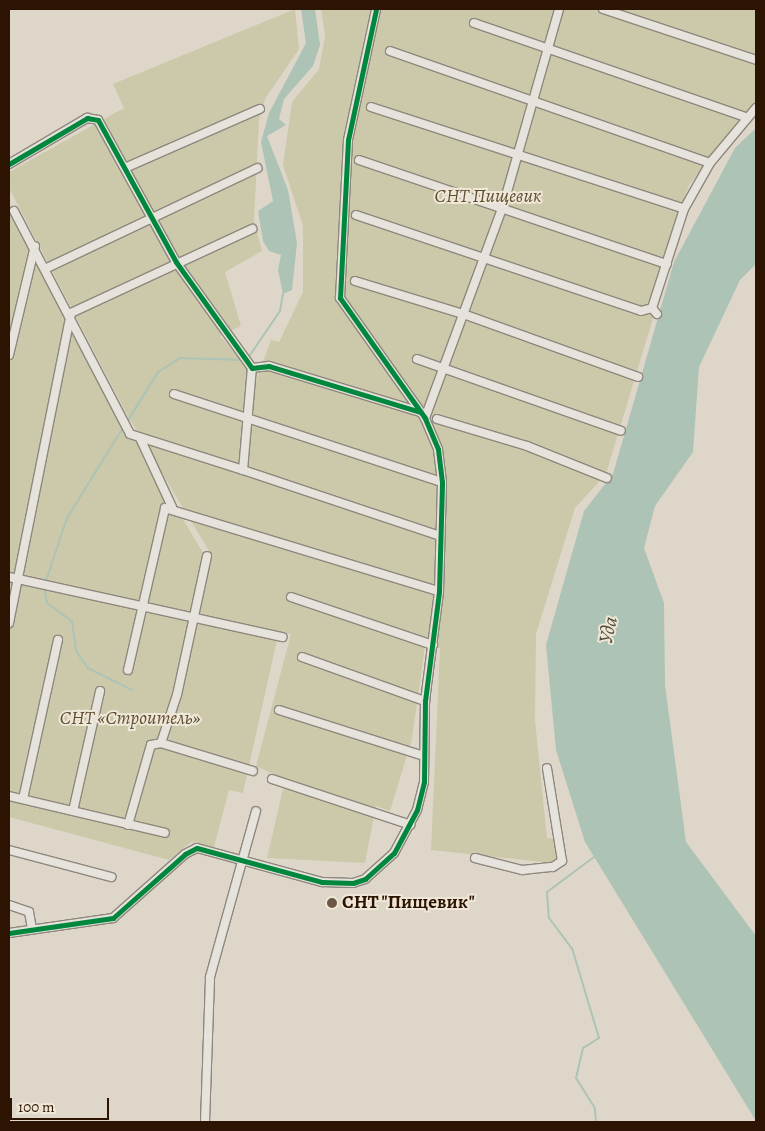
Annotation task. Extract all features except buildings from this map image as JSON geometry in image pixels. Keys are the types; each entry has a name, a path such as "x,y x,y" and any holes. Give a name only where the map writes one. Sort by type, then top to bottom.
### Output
{"street":[{"path":"9,933 32,928 113,918 185,854 197,848 322,882 353,883 365,879 394,852 411,825 424,782 425,701 440,591 442,482 438,449 422,415 340,298 348,140 376,9"},
{"path":"422,415 446,368 486,258 535,102 559,9"},
{"path":"604,9 756,60"},
{"path":"474,23 746,117"},
{"path":"390,51 710,163"},
{"path":"371,107 518,153 684,209"},
{"path":"356,215 641,312 655,311 684,209 710,163 729,145 746,117 756,108"},
{"path":"127,167 260,109"},
{"path":"9,164 88,118 98,120 127,167 151,217 176,262 252,368 251,420 244,470"},
{"path":"359,160 503,206 667,264"},
{"path":"47,268 151,217 258,168"},
{"path":"14,211 71,313 130,434 440,536"},
{"path":"71,313 176,262 252,229"},
{"path":"9,355 35,246"},
{"path":"355,281 466,315 638,378"},
{"path":"9,623 71,313"},
{"path":"417,359 621,431"},
{"path":"252,368 269,366 422,415"},
{"path":"174,394 442,482"},
{"path":"437,419 527,446 606,478"},
{"path":"140,438 172,507"},
{"path":"128,670 165,508 172,507 440,591"},
{"path":"161,743 207,556"},
{"path":"9,577 194,615 283,638"},
{"path":"291,597 433,645"},
{"path":"23,799 58,640"},
{"path":"302,657 425,701"},
{"path":"73,811 100,691"},
{"path":"279,710 424,756"},
{"path":"128,825 152,745 161,743 253,771"},
{"path":"475,858 522,870 553,867 562,861 547,768"},
{"path":"272,779 411,825"},
{"path":"9,796 165,833"},
{"path":"204,1122 210,977 241,859 256,811"},
{"path":"9,850 111,877"},
{"path":"9,905 29,912 32,928"}],"green space":[{"name":"СНТ Пищевик","path":"295,9 299,49 265,99 259,120 254,221 262,251 225,272 241,326 220,336 257,378 271,340 279,342 303,292 303,226 283,165 292,102 319,69 325,36 321,9 756,9 756,103 689,185 645,313 654,315 606,474 575,508 536,634 535,720 547,838 556,839 557,858 552,863 431,850 440,648 425,646 412,739 390,811 376,806 365,863 267,858 285,780 256,766 291,634 199,617 212,556 126,413 9,188 9,172 124,108 113,84"},
{"name":"СНТ «Строитель»","path":"9,203 116,408 205,556 194,617 277,640 243,793 229,790 214,847 191,842 169,860 9,817"}],"water":[{"path":"301,9 315,9 320,45 313,66 284,99 279,119 286,125 267,136 288,190 297,243 292,290 283,294 278,270 281,255 269,251 263,241 258,211 273,201 261,142 269,113 306,43"},
{"name":"Уда","path":"756,128 756,264 740,280 699,367 693,452 655,506 644,548 664,603 665,685 686,842 756,936 756,1121 585,842 556,750 546,645 584,511 613,474 674,262 735,148"}],"waterway":[{"path":"248,358 280,311 283,294"},
{"path":"127,422 158,372 180,358 244,360"},
{"path":"46,581 67,518 124,426"},
{"path":"44,586 47,603 72,621 76,651 88,668 132,690"},
{"path":"594,857 547,892 549,918 572,948 599,1038 583,1048 576,1078 595,1109 596,1122"}],"cycle path":[{"path":"9,933 113,918 185,854 197,848 322,882 353,883 365,879 394,853 417,810 424,782 425,701 439,591 442,482 438,449 425,418 340,298 348,140 376,9"},
{"path":"9,164 87,118 98,120 176,262 252,368 269,366 420,412"}],"place":[{"name":"СНТ \"Пищевик\"","path":"332,903"}]}
